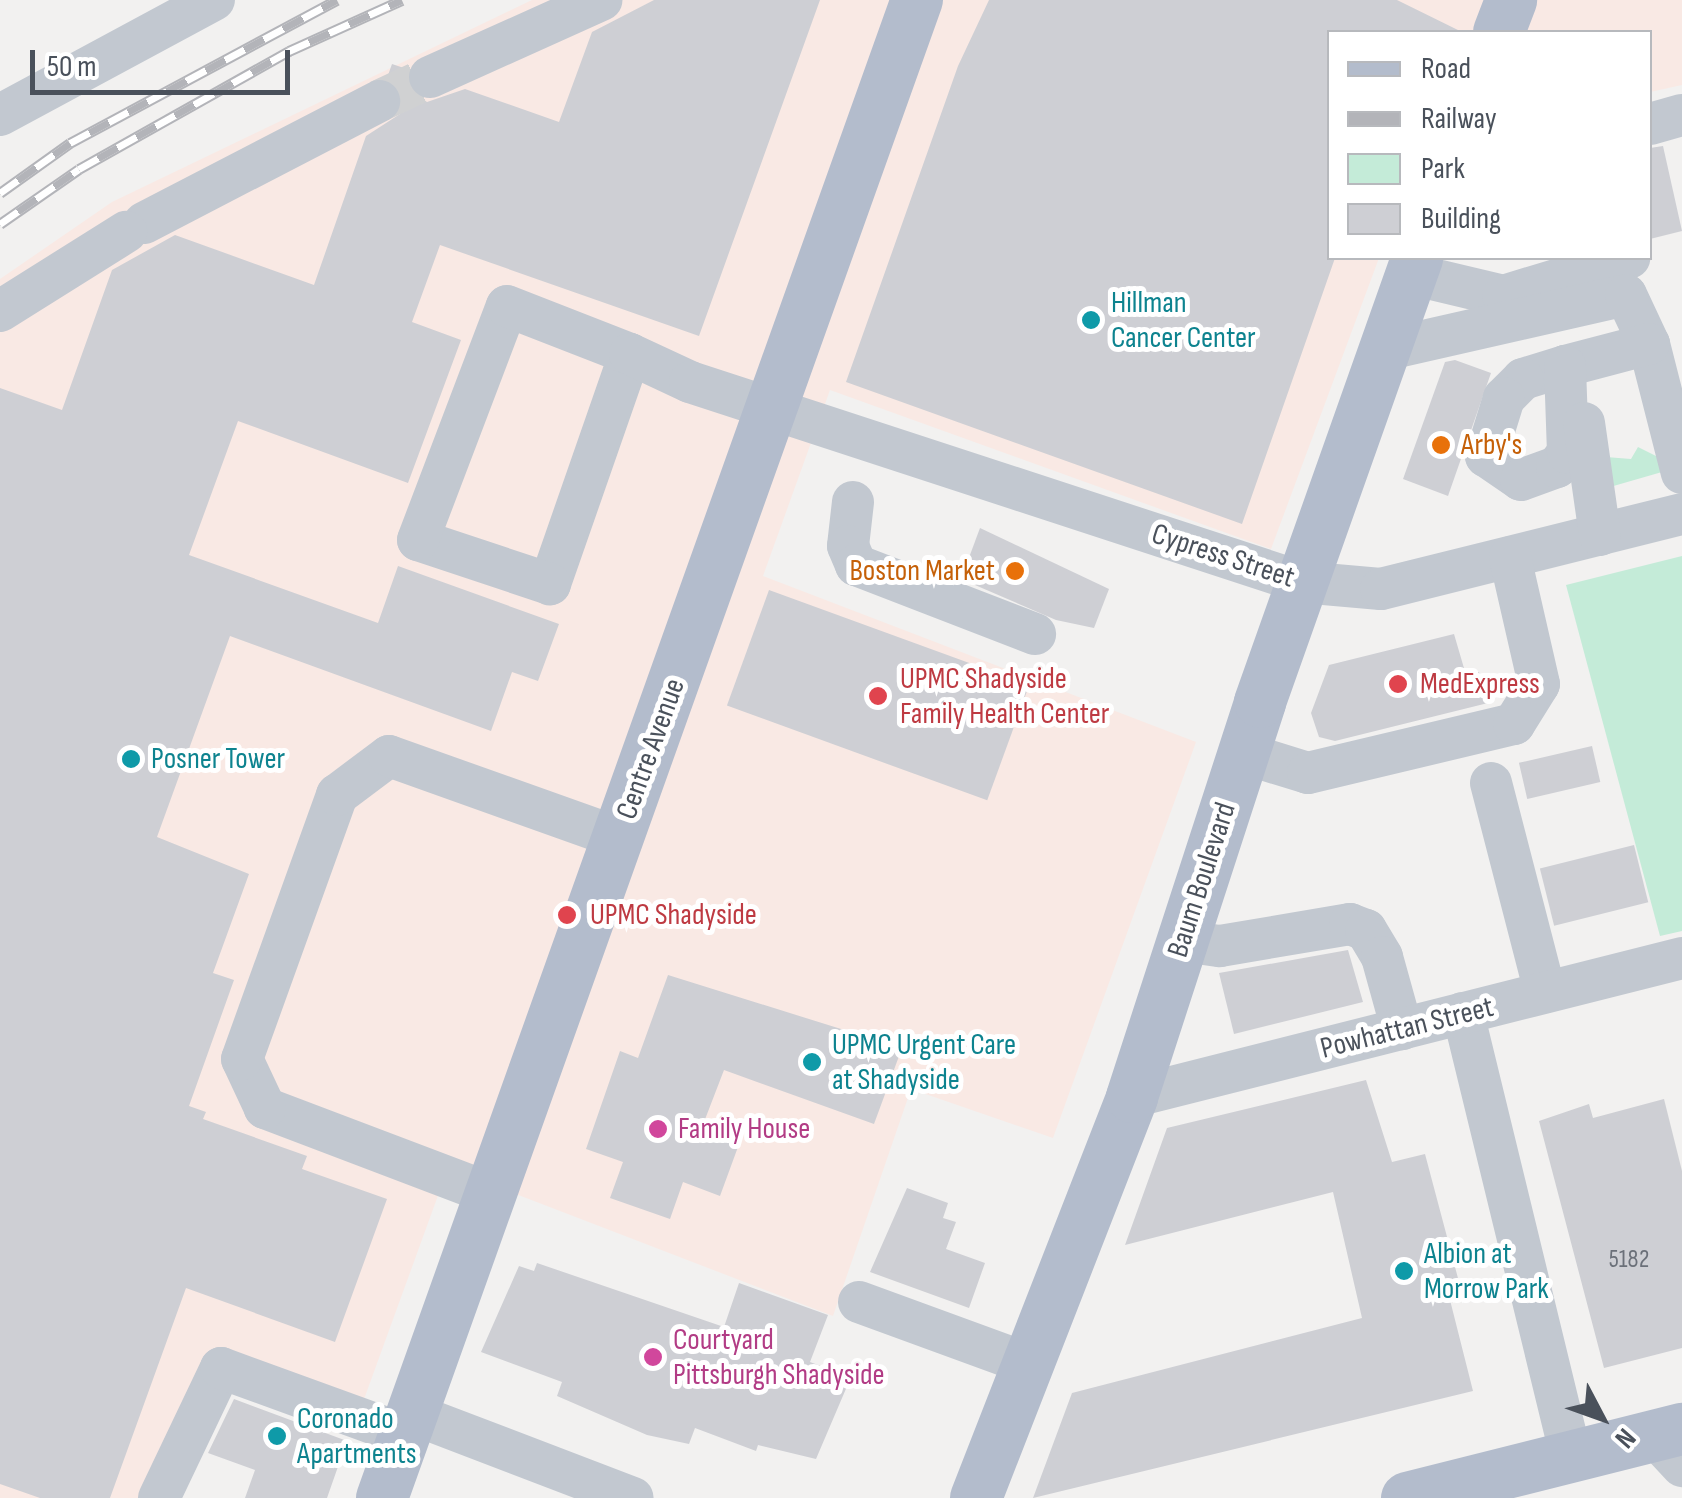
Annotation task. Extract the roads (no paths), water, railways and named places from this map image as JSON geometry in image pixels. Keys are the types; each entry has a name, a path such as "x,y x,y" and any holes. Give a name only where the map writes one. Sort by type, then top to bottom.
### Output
{"main road":[{"name":"Centre Avenue","path":"382,1498 917,0"},
{"path":"1500,30 1510,0"},
{"name":"Baum Boulevard","path":"976,1498 1132,1097 1300,582 1414,266"},
{"path":"1408,1498 1572,1460 1673,1444"}],"street":[{"path":"0,115 214,0"},
{"path":"430,77 601,0"},
{"path":"0,311 135,228 378,101"},
{"path":"1652,123 1682,115"},
{"path":"1414,266 1503,296 1622,260"},
{"path":"1384,350 1614,294 1638,310 1682,473"},
{"name":"Cypress Street","path":"630,354 550,584 418,540 506,306 774,408 1300,582 1381,589 1682,514"},
{"path":"1600,534 1587,438 1565,366 1649,344"},
{"path":"853,502 848,546 856,565 1036,634"},
{"path":"1244,753 1308,772 1514,724 1539,684 1510,556"},
{"path":"489,1194 264,1108 242,1059 337,796 389,756 619,838"},
{"path":"1492,783 1544,992"},
{"path":"1183,941 1208,946 1350,924 1366,930 1402,1029"},
{"name":"Powhattan Street","path":"1132,1097 1682,958"},
{"path":"1463,1014 1572,1460"},
{"path":"859,1302 1028,1364"},
{"path":"159,1498 221,1368 409,1424 633,1498"}],"tunnel":[{"path":"379,101 430,77"}],"railway":[{"path":"0,193 70,143 337,0"},
{"path":"0,224 79,169 289,51 402,0"}],"place":[{"name":"Hillman Cancer Center","path":"1091,320"},
{"name":"Arby's","path":"1441,445"},
{"name":"Boston Market","path":"1015,571"},
{"name":"MedExpress","path":"1398,684"},
{"name":"UPMC Shadyside Family Health Center","path":"878,696"},
{"name":"Posner Tower","path":"131,759"},
{"name":"UPMC Shadyside","path":"567,915"},
{"name":"UPMC Urgent Care at Shadyside","path":"812,1062"},
{"name":"Family House","path":"658,1129"},
{"name":"Albion at Morrow Park","path":"1404,1271"},
{"name":"Courtyard Pittsburgh Shadyside","path":"653,1357"},
{"name":"Coronado Apartments","path":"277,1436"}]}
